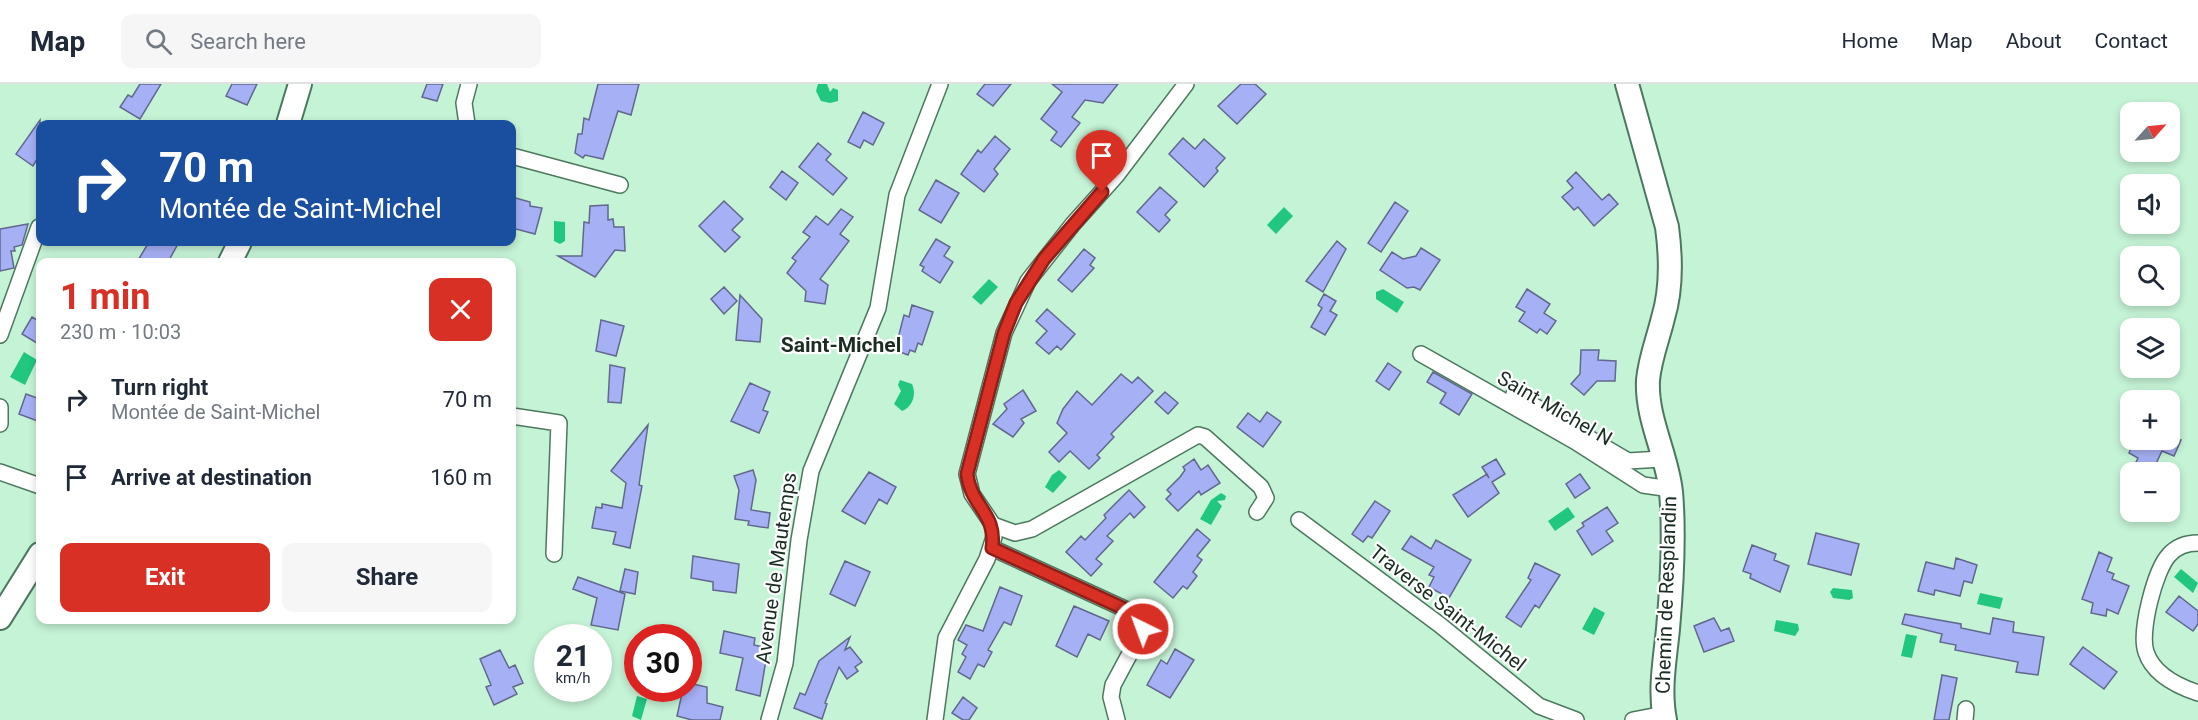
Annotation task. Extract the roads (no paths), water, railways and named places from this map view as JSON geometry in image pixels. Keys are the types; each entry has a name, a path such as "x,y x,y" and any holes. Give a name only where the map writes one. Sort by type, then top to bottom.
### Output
{"street":[{"path":"289,120 300,84"},
{"path":"466,120 464,102 469,84"},
{"name":"Avenue de Mautemps","path":"769,720 785,663 799,540 811,471 878,308 897,195 940,84"},
{"path":"1186,84 1116,176 1044,259 1016,303 1004,333 967,474 972,495 993,525 1015,533 1032,529 1198,435 1205,437 1261,487 1266,498 1257,512"},
{"name":"Chemin de Resplandin","path":"1627,84 1667,227 1669,245 1669,290 1664,317 1652,353 1648,381 1662,459 1671,489 1671,593 1663,684 1664,717"},
{"path":"516,157 620,184"},
{"path":"0,335 36,235"},
{"name":"Saint Michel N","path":"1421,354 1576,442 1643,485 1671,489"},
{"path":"1514,394 1628,461 1662,459"},
{"path":"0,407 0,423"},
{"path":"516,417 560,423 554,554"},
{"path":"0,472 36,485"},
{"name":"Traverse Saint-Michel","path":"1299,520 1440,625 1539,706 1576,720"},
{"path":"935,720 946,638 992,548 993,525"},
{"path":"2198,543 2176,549 2164,562 2143,632 2145,650 2155,667 2178,685 2198,693"},
{"path":"992,548 1138,615 1143,621 1143,629 1112,690 1117,720"},
{"path":"0,618 36,560"},
{"path":"1633,720 1664,717"}],"district":[{"name":"Saint-Michel","path":"841,345"}]}
